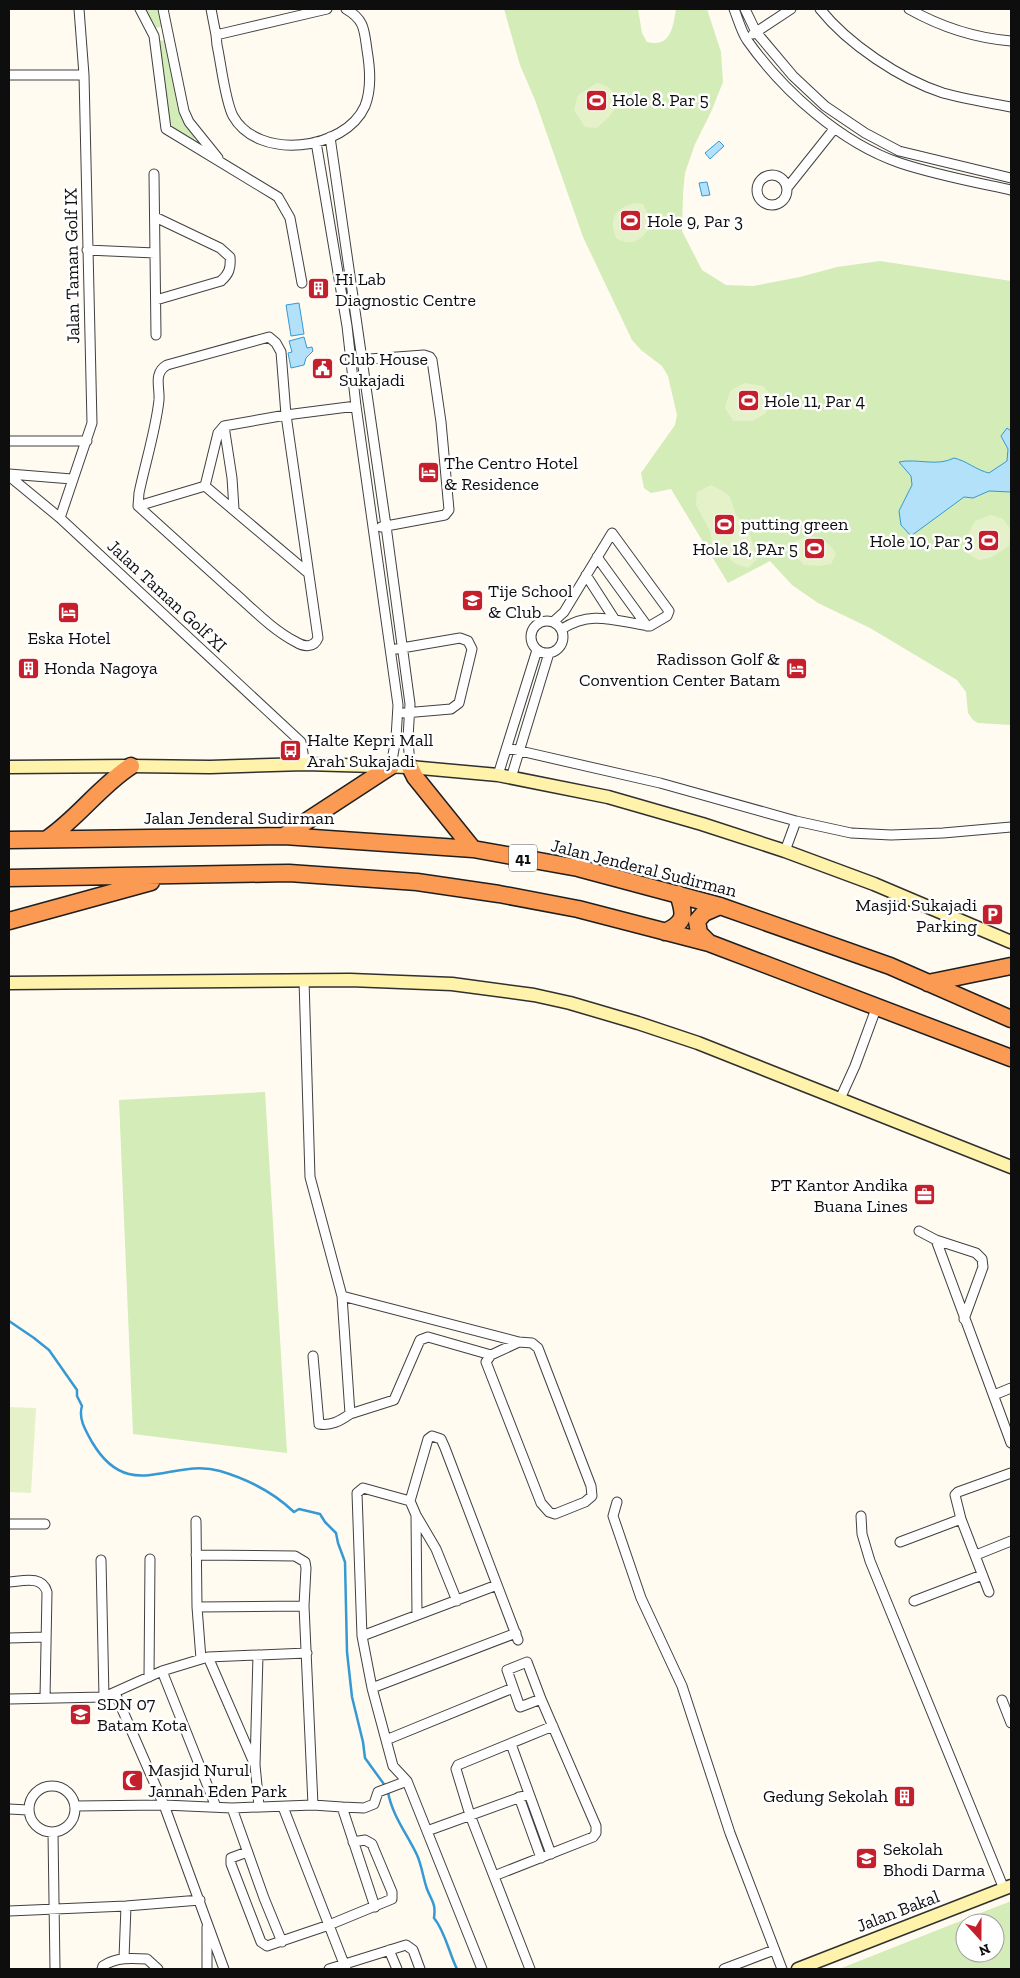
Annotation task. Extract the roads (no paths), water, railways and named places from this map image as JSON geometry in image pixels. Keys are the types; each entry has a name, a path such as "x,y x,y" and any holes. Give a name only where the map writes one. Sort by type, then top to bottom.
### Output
{"highway":[{"path":"47,839 71,821 120,773 131,766"},
{"path":"284,836 391,766"},
{"path":"410,767 415,777 472,849"},
{"name":"Jalan Jenderal Sudirman","path":"9,840 284,836 472,849 578,868 720,906 890,966 1011,1019"},
{"name":"41","path":"9,878 167,877 225,873 289,873 417,882 499,894 578,909 709,944 877,1006 1010,1059"},
{"path":"9,921 167,877"},
{"path":"665,932 678,925 681,920 682,909 678,894"},
{"path":"709,944 699,933 697,921 704,913 720,906"},
{"path":"928,983 1011,966"}],"street":[{"name":"Jalan Taman Golf IX","path":"60,518 92,423 84,74 79,9"},
{"path":"140,9 154,36 166,129 278,197 290,218 302,283"},
{"path":"163,9 186,117 222,163"},
{"path":"210,9 232,114 247,132 258,139 281,145 316,142 330,137 350,125 364,107 369,91 370,64 364,31 358,16 346,9"},
{"path":"216,34 327,9"},
{"path":"734,9 746,39 782,84 834,128 865,147 898,162 952,177 1011,190"},
{"path":"745,9 756,32 808,91 825,106 865,133 899,151 1011,178"},
{"path":"746,39 792,9"},
{"path":"820,9 851,40 897,72 943,92 1011,108"},
{"path":"909,9 946,27 980,37 1011,41"},
{"path":"154,36 170,36"},
{"path":"9,75 84,74"},
{"path":"787,188 834,128"},
{"path":"330,137 402,649 410,714 408,738 410,767"},
{"path":"316,142 347,326 356,406 391,650 398,712 391,766"},
{"path":"154,174 156,335"},
{"path":"155,216 220,248 230,257 231,264 226,277 221,282 156,300"},
{"path":"87,250 155,253"},
{"path":"269,338 276,343 281,352 286,415 318,638 316,643 306,646 297,643 266,621 138,506 139,493 159,400 158,376 163,367 269,338"},
{"path":"350,360 427,355 432,360 434,369 450,510 445,515 373,528"},
{"path":"204,486 218,433 224,426 286,415 356,406"},
{"path":"224,426 232,478 234,509"},
{"path":"9,441 86,440"},
{"path":"9,475 72,479"},
{"name":"Jalan Taman Golf XI","path":"9,475 60,518 301,742 305,764"},
{"path":"138,506 204,486"},
{"path":"204,486 308,572"},
{"path":"553,622 564,612 612,533 669,611 667,616 652,626 615,620 585,618 562,629"},
{"path":"597,557 647,626"},
{"path":"586,576 615,620"},
{"path":"548,620 553,622 562,629 562,644 558,649 549,653 537,650 531,642 532,631 538,623 548,620"},
{"path":"391,650 460,638 465,638 472,649 459,702 456,707 410,714 398,712"},
{"path":"498,775 537,650"},
{"path":"511,778 549,653"},
{"path":"506,748 660,783 796,821 850,833 891,835 1011,827"},
{"path":"9,767 210,767 305,764 410,767 498,775 608,797 702,824 785,851 874,884 1011,942"},
{"path":"785,851 796,821"},
{"path":"304,980 310,1177 342,1296 350,1414"},
{"path":"9,983 304,980 452,984 534,995 638,1023 698,1043 1011,1167"},
{"path":"840,1099 855,1066 877,1006"},
{"path":"919,1231 936,1240 976,1253 982,1259 983,1267 964,1319"},
{"path":"936,1240 1011,1443"},
{"path":"342,1296 518,1342 532,1343 538,1348 591,1486 592,1496 585,1502 555,1514 549,1512 541,1503 486,1362 491,1355 518,1342"},
{"path":"313,1356 319,1424 328,1425 341,1421 350,1414 394,1400 420,1340 428,1337 491,1355"},
{"path":"994,1395 1011,1388"},
{"path":"372,1688 517,1636 445,1448 441,1439 437,1436 432,1436 428,1439 410,1501 436,1549 457,1601"},
{"path":"990,1592 961,1519 955,1495 1011,1473"},
{"path":"410,1501 363,1488 357,1493 362,1636 372,1688 393,1766 404,1782 427,1831 482,1969"},
{"path":"617,1502 613,1516 641,1598 682,1686 730,1833 782,1969"},
{"path":"416,1515 417,1615"},
{"path":"862,1516 862,1534 870,1562 1008,1887"},
{"path":"900,1542 961,1519"},
{"path":"196,1521 197,1607 204,1658 255,1765"},
{"path":"9,1524 45,1524"},
{"path":"976,1555 1011,1541"},
{"path":"196,1555 295,1556 301,1558 306,1568 304,1606 313,1804"},
{"path":"149,1677 150,1558"},
{"path":"101,1560 104,1697"},
{"path":"914,1601 982,1574"},
{"path":"9,1582 38,1580 43,1582 47,1592 45,1698"},
{"path":"362,1636 497,1585"},
{"path":"197,1607 304,1606"},
{"path":"9,1638 46,1637"},
{"path":"9,1700 104,1697 162,1671 204,1658 307,1653"},
{"path":"258,1655 255,1765 259,1806"},
{"path":"494,1876 593,1837 596,1833 596,1826 527,1662 507,1670 520,1707 542,1699"},
{"path":"162,1671 216,1807"},
{"path":"386,1740 513,1688"},
{"path":"115,1693 164,1805 224,1969"},
{"path":"1002,1700 1011,1723"},
{"path":"530,1969 470,1816 456,1769 458,1764 553,1726"},
{"path":"511,1744 551,1854"},
{"path":"75,1806 164,1805 232,1808 283,1807 313,1804 364,1808 374,1804 378,1792 404,1782"},
{"path":"46,1786 54,1786 68,1792 75,1806 72,1821 67,1827 53,1833 39,1829 33,1824 28,1810 33,1795 46,1786"},
{"path":"427,1831 529,1794"},
{"path":"518,1797 541,1858"},
{"path":"283,1807 345,1967"},
{"path":"342,1807 376,1907"},
{"path":"232,1808 282,1942"},
{"path":"9,1809 28,1810"},
{"path":"53,1833 55,1969"},
{"path":"248,1852 231,1858 231,1864 261,1942 267,1946 389,1902 393,1897 392,1892 372,1844 365,1840 353,1842"},
{"name":"Jalan Bakal","path":"798,1969 1008,1887"},
{"path":"9,1911 126,1906 200,1900"},
{"path":"124,1958 126,1906"},
{"path":"207,1919 207,1969"},
{"path":"329,1969 345,1967 389,1950 408,1945 413,1950 420,1969"},
{"path":"389,1950 397,1969"},
{"path":"724,1969 774,1950"},
{"path":"102,1969 106,1964 124,1958 147,1959 152,1961 158,1969"}],"water":[{"path":"719,141 724,146 710,159 705,153"},
{"path":"707,182 710,195 702,196 699,183"},
{"path":"299,303 304,334 291,336 286,305"},
{"path":"304,337 307,348 312,347 313,351 306,358 304,365 291,368 288,353 292,352 289,341"},
{"path":"1007,428 1011,431 1011,492 989,491 973,498 964,497 911,536 901,525 899,511 912,485 911,476 899,462 941,462 954,458 989,473 1007,461 1008,449 1001,436"}],"waterway":[{"path":"9,1321 49,1350 77,1390 77,1396 82,1406 82,1420 92,1442 106,1461 121,1471 136,1475 152,1475 202,1468 220,1471 260,1487 294,1512 299,1509 320,1514 336,1533 345,1562 347,1652 352,1697 365,1758 386,1787"},
{"path":"388,1792 396,1817 419,1859 434,1906 434,1918 441,1929 457,1969"}],"place":[{"name":"Hole 8. Par 5","path":"596,100"},
{"name":"Hole 9, Par 3","path":"631,221"},
{"name":"Hi Lab Diagnostic Centre","path":"319,289"},
{"name":"Club House Sukajadi","path":"323,369"},
{"name":"Hole 11, Par 4","path":"748,401"},
{"name":"The Centro Hotel & Residence","path":"428,473"},
{"name":"putting green","path":"725,524"},
{"name":"Hole 10, Par 3","path":"989,541"},
{"name":"Hole 18, PAr 5","path":"814,549"},
{"name":"Tije School & Club","path":"472,601"},
{"name":"Eska Hotel","path":"69,613"},
{"name":"Honda Nagoya","path":"28,668"},
{"name":"Radisson Golf & Convention Center Batam","path":"796,669"},
{"name":"Halte Kepri Mall Arah Sukajadi","path":"291,750"},
{"name":"Masjid Sukajadi Parking","path":"993,915"},
{"name":"PT Kantor Andika Buana Lines","path":"924,1195"},
{"name":"SDN 07 Batam Kota","path":"81,1714"},
{"name":"Masjid Nurul Jannah Eden Park","path":"132,1780"},
{"name":"Gedung Sekolah","path":"904,1796"},
{"name":"Sekolah Bhodi Darma","path":"867,1859"}]}
